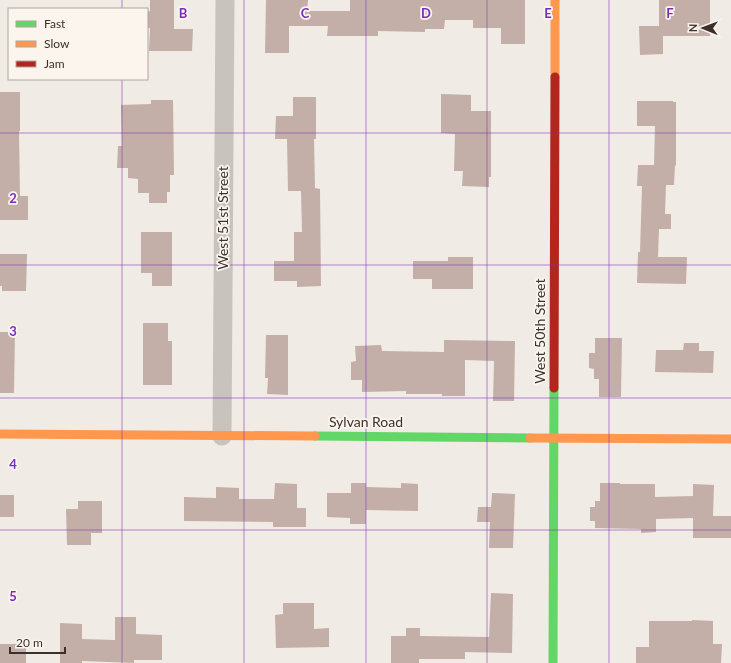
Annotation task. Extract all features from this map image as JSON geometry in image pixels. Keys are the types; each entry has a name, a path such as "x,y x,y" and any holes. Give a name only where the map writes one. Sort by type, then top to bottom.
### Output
{"street":[{"name":"West 51st Street","path":"222,436 225,0"},
{"name":"West 50th Street","path":"553,663 555,0"},
{"name":"Sylvan Road","path":"0,434 731,439"}],"building":[{"path":"150,0 174,0 174,29 193,29 192,51 149,51 150,28 148,28 148,12 150,11"},
{"path":"266,0 308,0 307,11 350,11 350,0 525,0 525,44 501,44 501,28 473,28 473,20 445,20 444,29 425,29 425,32 378,31 378,36 327,36 328,26 289,26 289,53 265,53"},
{"path":"659,0 710,0 710,36 663,36 663,54 640,55 639,26 659,26"},
{"path":"0,92 20,92 20,196 28,196 28,220 0,220"},
{"path":"441,94 471,95 471,111 491,111 491,177 489,177 489,187 462,186 463,171 454,171 455,134 441,133"},
{"path":"293,97 316,97 316,139 314,139 315,188 320,189 321,286 297,287 297,281 274,281 274,261 294,261 294,232 302,232 301,191 288,191 287,139 275,139 276,116 293,116"},
{"path":"151,100 173,100 174,175 170,175 170,192 167,192 167,203 149,203 149,193 138,193 138,179 128,178 128,168 117,168 118,146 122,146 121,105 151,104"},
{"path":"637,101 676,102 676,166 675,165 674,185 666,185 665,214 671,214 671,229 659,229 658,257 687,257 686,284 637,283 638,252 640,252 642,186 637,186 638,165 654,165 655,126 637,126"},
{"path":"141,232 172,232 172,286 152,286 152,273 141,273"},
{"path":"0,254 27,254 26,291 2,291 2,286 0,286"},
{"path":"448,257 473,257 473,289 432,289 432,279 413,279 413,261 448,261"},
{"path":"143,323 168,323 168,341 172,341 172,385 143,385"},
{"path":"0,332 15,332 14,393 0,393"},
{"path":"266,335 288,335 288,395 267,394 268,378 265,378"},
{"path":"595,338 622,338 621,397 599,397 599,379 594,379 594,369 589,368 589,353 595,353"},
{"path":"444,340 515,341 514,401 493,401 494,361 465,360 465,396 442,396 442,394 406,394 406,391 362,392 362,380 351,380 351,362 356,361 355,346 381,345 382,351 444,352"},
{"path":"684,343 699,343 699,351 714,351 713,373 655,372 656,350 683,350"},
{"path":"275,483 297,484 297,508 306,508 306,527 273,527 273,522 184,521 184,497 216,498 216,487 239,488 239,499 274,499"},
{"path":"351,483 366,483 366,487 401,488 401,483 418,484 418,511 366,510 366,524 350,524 350,518 327,517 327,493 351,493"},
{"path":"600,483 655,484 655,497 693,496 693,484 714,485 713,516 731,516 731,538 693,538 693,518 656,519 656,532 641,533 641,529 595,528 595,521 590,521 590,507 595,507 595,501 600,501"},
{"path":"492,493 515,494 513,548 489,548 490,522 477,522 478,507 491,507"},
{"path":"0,495 14,495 14,517 0,517"},
{"path":"78,501 102,501 102,533 91,533 91,545 67,545 66,509 78,509"},
{"path":"491,593 513,594 512,653 465,652 465,659 419,659 419,663 391,663 391,636 406,636 406,628 420,628 420,636 489,637"},
{"path":"283,603 314,603 314,629 329,628 329,647 276,648 275,615 283,614"},
{"path":"115,617 136,617 136,634 162,635 162,660 134,660 134,663 82,661 82,663 60,663 60,623 82,624 82,639 115,640"},
{"path":"649,621 713,621 713,644 722,644 721,663 636,663 636,647 649,647"},
{"path":"0,644 26,644 26,663 0,663"}],"traffic: fast":[{"path":"553,663 554,388"},
{"path":"315,436 530,438"}],"traffic: slow":[{"path":"555,0 555,77"},
{"path":"0,434 315,436"},
{"path":"530,438 731,439"}],"traffic: jam":[{"path":"554,388 555,77"}]}
